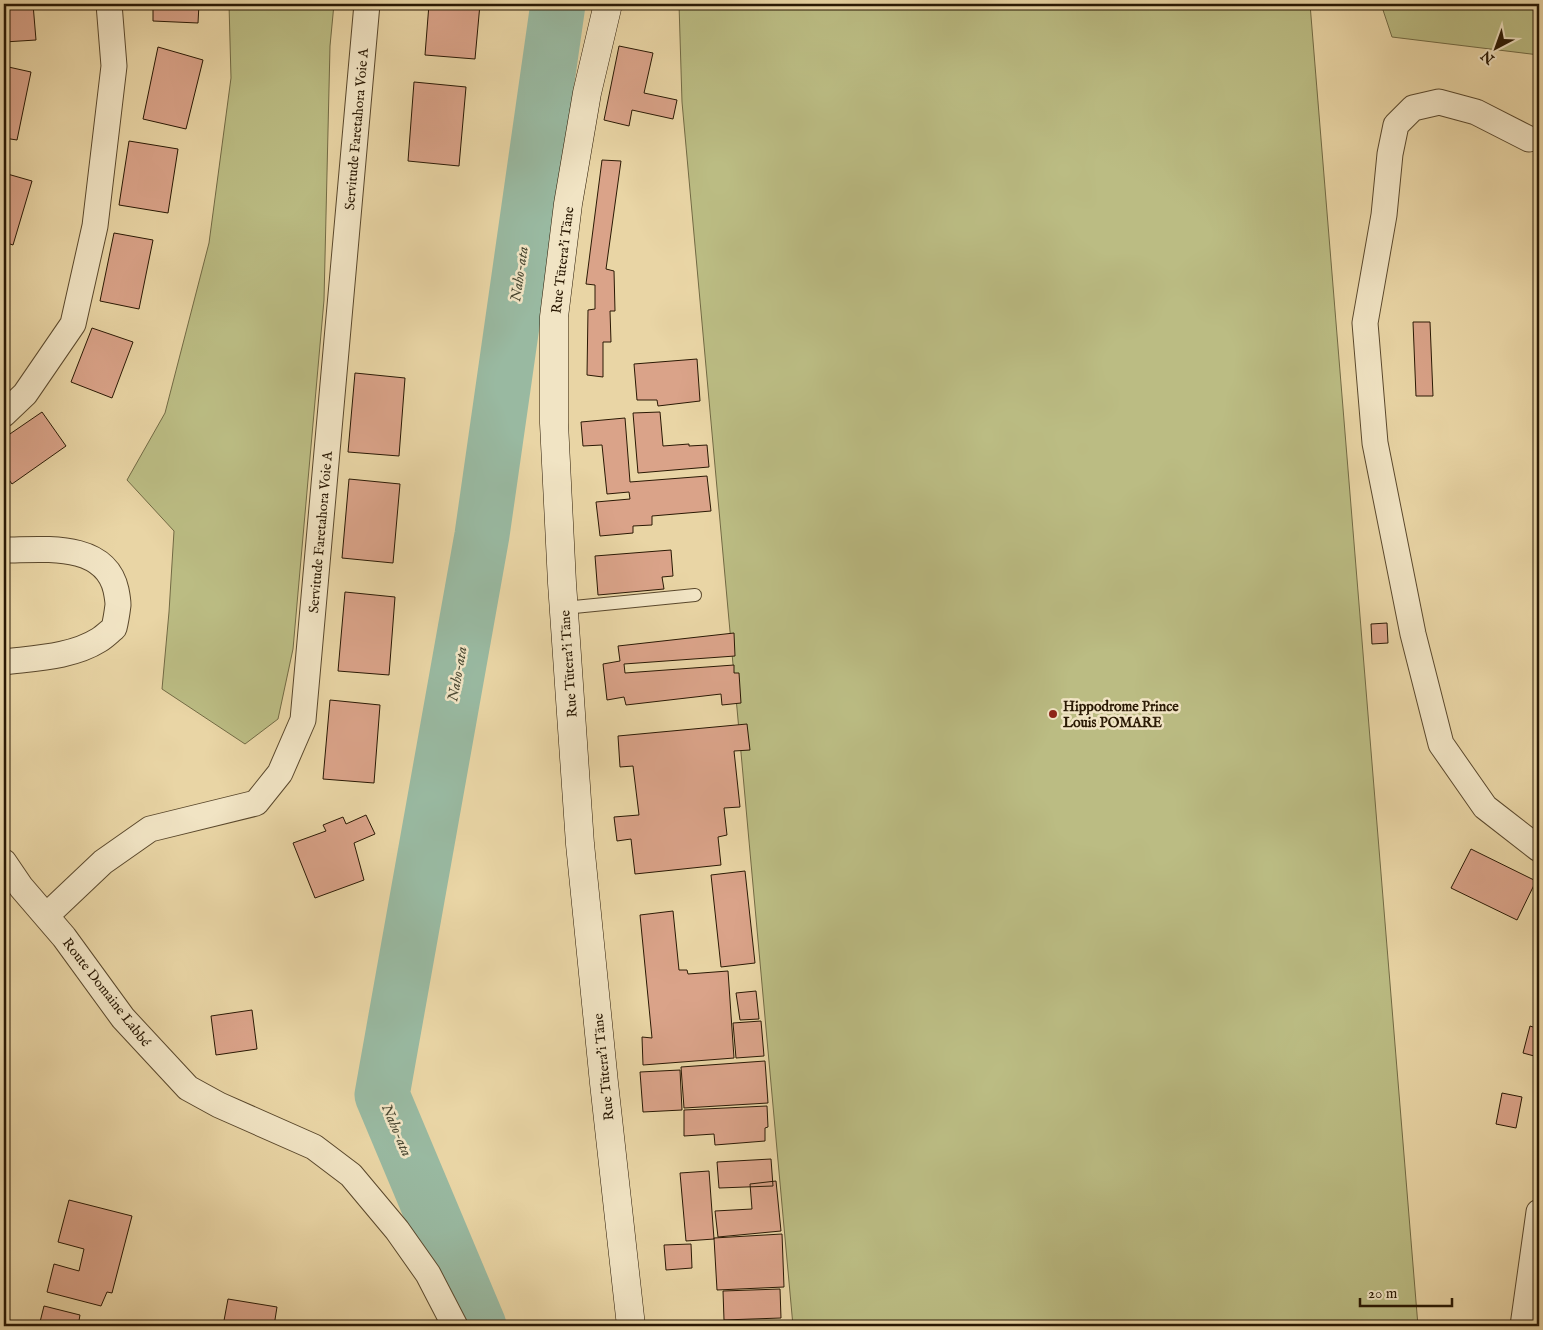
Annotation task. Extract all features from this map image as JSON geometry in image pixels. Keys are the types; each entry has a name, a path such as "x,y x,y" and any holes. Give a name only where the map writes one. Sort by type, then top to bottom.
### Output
{"street":[{"path":"4,414 25,394 73,324 95,226 114,66 108,4"},
{"name":"Servitude Faretahora Voie A","path":"46,916 103,862 150,829 256,803 280,773 303,720 367,4"},
{"name":"Rue Tūtera'i Tāne","path":"608,4 585,102 568,204 554,317 554,423 564,608 581,853 630,1326"},
{"path":"1529,140 1476,112 1439,102 1413,108 1396,125 1390,154 1384,215 1365,323 1375,443 1413,634 1441,744 1485,807 1539,850"},
{"path":"4,550 66,550 93,558 100,562 113,579 118,603 114,628 100,640 79,649 4,662"},
{"name":"Route Domaine Labbé","path":"4,862 21,887 64,937 123,1018 188,1088 228,1109 314,1147 351,1175 397,1230 428,1274 455,1326"},
{"path":"1523,1326 1537,1239 1539,1212"}],"lane":[{"path":"564,608 694,595"}],"green space":[{"path":"229,4 334,4 330,46 324,300 293,649 278,719 245,744 162,689 174,531 127,480 165,413 209,243 231,78"},
{"name":"Hippodrome Prince Louis POMARE","path":"679,4 1310,4 1418,1326 793,1326 682,102"},
{"path":"1381,4 1539,4 1539,55 1392,37"}],"building":[{"path":"4,4 33,4 36,40 4,42"},
{"path":"153,4 199,4 198,23 153,21"},
{"path":"429,4 480,4 475,59 425,55"},
{"path":"619,46 653,53 644,93 677,100 673,119 632,110 629,126 604,120"},
{"path":"158,47 203,60 186,129 143,119"},
{"path":"4,66 31,72 17,140 4,138"},
{"path":"414,82 466,87 459,166 408,161"},
{"path":"129,141 178,149 168,213 119,205"},
{"path":"602,160 621,161 606,269 614,271 615,311 610,311 611,342 603,342 603,377 587,375 588,310 595,309 595,285 586,284"},
{"path":"4,173 32,181 13,245 4,242"},
{"path":"114,233 153,240 139,309 100,301"},
{"path":"1413,322 1430,322 1433,396 1416,396"},
{"path":"92,328 133,342 112,398 71,382"},
{"path":"697,359 700,401 658,406 657,400 637,400 634,364"},
{"path":"355,373 405,378 399,456 348,452"},
{"path":"42,412 66,446 12,484 4,473 4,438"},
{"path":"660,412 663,446 707,445 709,467 638,473 633,413"},
{"path":"625,418 630,482 707,476 711,511 652,516 652,525 633,526 633,533 600,536 596,502 630,499 629,492 607,494 602,445 583,446 581,422"},
{"path":"349,479 400,484 393,563 342,558"},
{"path":"671,550 673,576 662,577 664,589 598,595 595,556"},
{"path":"345,592 395,597 389,675 338,671"},
{"path":"1387,623 1388,643 1372,644 1371,624"},
{"path":"734,633 735,656 624,664 625,673 734,665 734,673 739,673 741,703 722,705 721,694 626,705 624,697 607,700 603,664 620,661 618,646"},
{"path":"330,700 380,705 374,783 323,779"},
{"path":"747,724 750,750 734,751 740,807 724,808 727,835 718,837 721,865 635,874 631,839 617,841 614,817 639,815 633,766 620,767 618,736"},
{"path":"366,815 375,834 354,843 364,880 315,898 293,843 326,831 323,825 343,817 346,824"},
{"path":"1471,849 1536,881 1517,920 1451,888"},
{"path":"745,871 755,963 721,967 711,875"},
{"path":"673,911 679,970 687,970 688,974 728,971 734,1058 643,1065 642,1037 652,1038 640,915"},
{"path":"756,991 759,1019 740,1020 736,993"},
{"path":"252,1010 257,1049 216,1055 211,1016"},
{"path":"761,1021 764,1056 736,1058 733,1023"},
{"path":"1530,1026 1539,1029 1538,1057 1523,1053"},
{"path":"765,1061 768,1103 684,1108 681,1067"},
{"path":"680,1070 682,1110 643,1112 640,1072"},
{"path":"1502,1093 1522,1097 1516,1128 1496,1124"},
{"path":"767,1106 768,1127 765,1128 765,1141 715,1145 714,1134 684,1136 684,1110"},
{"path":"771,1159 773,1186 719,1188 717,1162"},
{"path":"709,1171 714,1239 686,1241 680,1173"},
{"path":"776,1181 781,1231 718,1237 715,1211 752,1209 750,1184"},
{"path":"69,1200 132,1216 112,1293 107,1292 101,1306 47,1292 54,1264 79,1271 84,1249 58,1242"},
{"path":"782,1234 784,1287 717,1290 714,1238"},
{"path":"691,1244 692,1268 666,1270 664,1245"},
{"path":"780,1289 781,1318 724,1320 723,1291"},
{"path":"228,1299 277,1307 274,1326 223,1326"},
{"path":"44,1306 80,1315 78,1326 39,1326"}],"waterway":[{"name":"Naho-ata","path":"479,1326 382,1095 482,535 558,4"}],"place":[{"name":"Hippodrome Prince Louis POMARE","path":"1053,714"}]}
